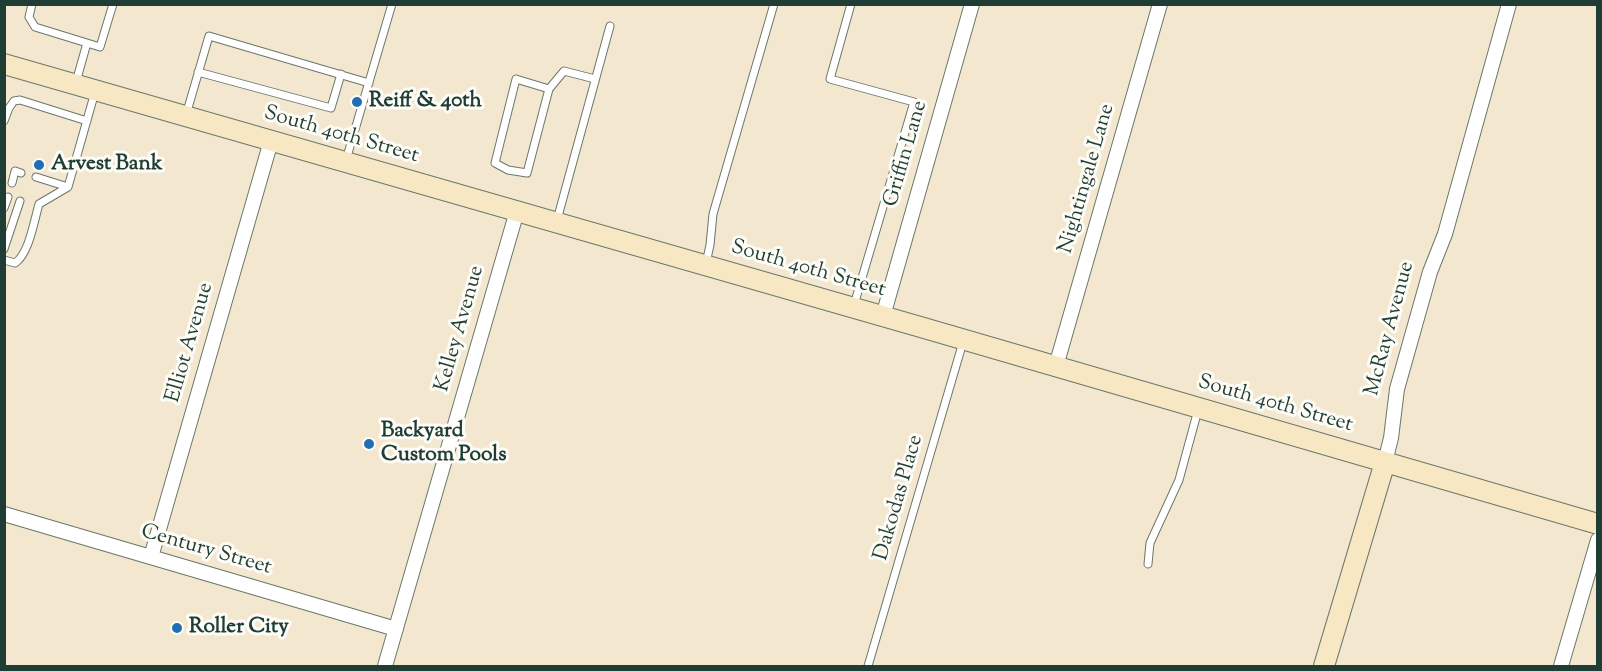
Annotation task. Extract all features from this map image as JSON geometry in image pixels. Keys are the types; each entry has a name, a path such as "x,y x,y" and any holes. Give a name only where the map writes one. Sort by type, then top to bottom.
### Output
{"street":[{"name":"Griffin Lane","path":"882,316 972,4"},
{"name":"Nightingale Lane","path":"1056,366 1160,4"},
{"name":"McRay Avenue","path":"1324,666 1385,462 1391,438 1397,389 1430,272 1445,234 1509,4"},
{"name":"South 40th Street","path":"4,64 964,339 1598,524"},
{"name":"Elliot Avenue","path":"152,557 271,141"},
{"name":"Kelley Avenue","path":"385,666 517,211"},
{"name":"Century Street","path":"4,514 396,629"},
{"path":"1561,666 1598,540"}],"lane":[{"path":"32,4 29,17 35,27 100,47 113,4"},
{"path":"346,163 392,4"},
{"path":"706,265 713,214 774,4"},
{"path":"851,4 830,78 914,102 854,308"},
{"path":"557,222 610,26"},
{"path":"186,116 209,36 369,83"},
{"path":"75,84 87,43"},
{"path":"549,89 516,80 495,163 508,170 527,173 549,89 564,71 596,79"},
{"path":"198,72 331,108 341,74"},
{"path":"4,260 15,263 20,259 27,246 39,204 68,187 95,90"},
{"path":"4,121 14,101 20,100 87,121"},
{"path":"12,183 15,171 21,173"},
{"path":"36,177 68,187"},
{"path":"4,208 8,197"},
{"path":"4,249 20,201"},
{"name":"Dakodas Place","path":"868,666 964,339"},
{"path":"1148,564 1150,543 1179,480 1199,408"}],"place":[{"name":"Reiff & 40th","path":"357,102"},
{"name":"Arvest Bank","path":"39,165"},
{"name":"Backyard Custom Pools","path":"369,444"},
{"name":"Roller City","path":"177,628"}]}
